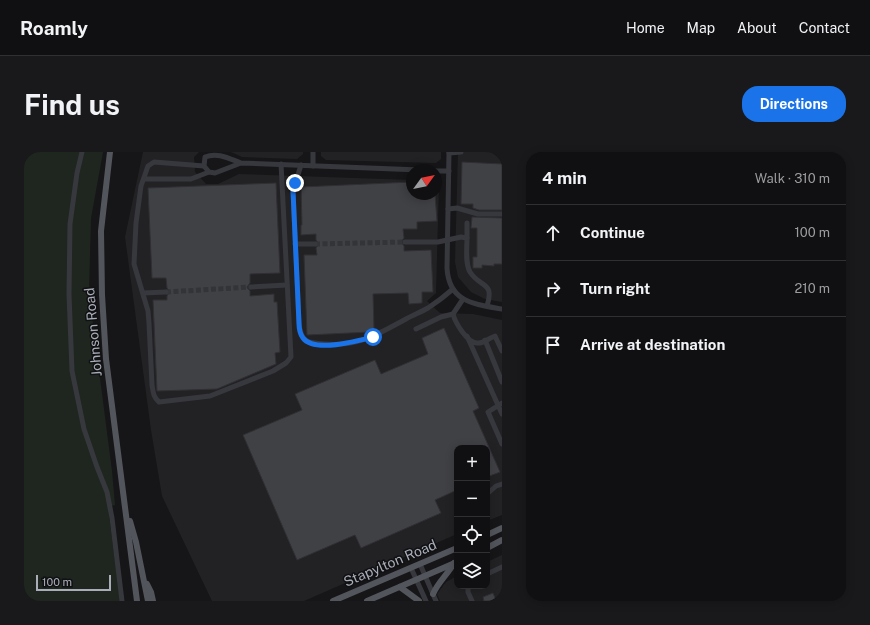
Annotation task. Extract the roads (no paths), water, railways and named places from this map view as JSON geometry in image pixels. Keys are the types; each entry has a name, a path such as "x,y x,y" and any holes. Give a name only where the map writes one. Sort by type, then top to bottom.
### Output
{"main road":[{"name":"Johnson Road","path":"110,152 102,231 102,295 106,359 127,510 129,540 137,601"},
{"name":"Johnson Road","path":"127,510 136,542 148,601"},
{"path":"490,534 502,528"},
{"path":"490,546 502,540"},
{"name":"Stapylton Road","path":"333,601 454,549"},
{"name":"Stapylton Road","path":"367,601 454,562"},
{"path":"433,594 437,586 448,574 454,564"},
{"name":"Johnson Road","path":"143,578 151,592 153,601"},
{"path":"400,587 419,601"}],"street":[{"path":"82,152 77,173 70,224 69,294 72,371 84,429 107,492 112,518 122,601"},
{"path":"313,152 313,166"},
{"path":"461,152 449,152 447,241 448,278 453,289 462,299 474,304 502,309"},
{"path":"209,172 204,166 204,158 211,153 220,154 241,163"},
{"path":"204,166 154,162 148,166 141,186 136,223 134,264 143,293 149,323 152,385 156,399 159,402 210,396 273,371 286,364 291,357 281,164"},
{"path":"144,179 191,179 241,163 406,169"},
{"path":"301,165 293,191 300,331 302,337 306,341 312,344 335,345 349,344 373,337 427,309 453,289"},
{"path":"442,171 449,171"},
{"path":"448,209 457,208 478,214 502,214"},
{"path":"467,223 467,265 476,279 490,291 487,306"},
{"path":"405,242 447,241 462,237 466,238"},
{"path":"295,244 315,244"},
{"path":"251,287 287,286"},
{"path":"143,293 166,292"},
{"path":"462,299 454,314 458,327 478,344 493,336 496,337 502,350"},
{"path":"416,329 441,317 454,314"},
{"path":"467,336 500,404 502,414"},
{"path":"485,340 502,382"},
{"path":"500,404 488,410 488,413 502,444"},
{"path":"490,491 496,486 502,484"},
{"path":"420,564 436,601"},
{"path":"490,573 502,567"},
{"path":"411,568 426,601"},
{"path":"468,589 472,601"}],"tunnel":[{"path":"315,244 405,242"},
{"path":"166,292 251,287"}]}
